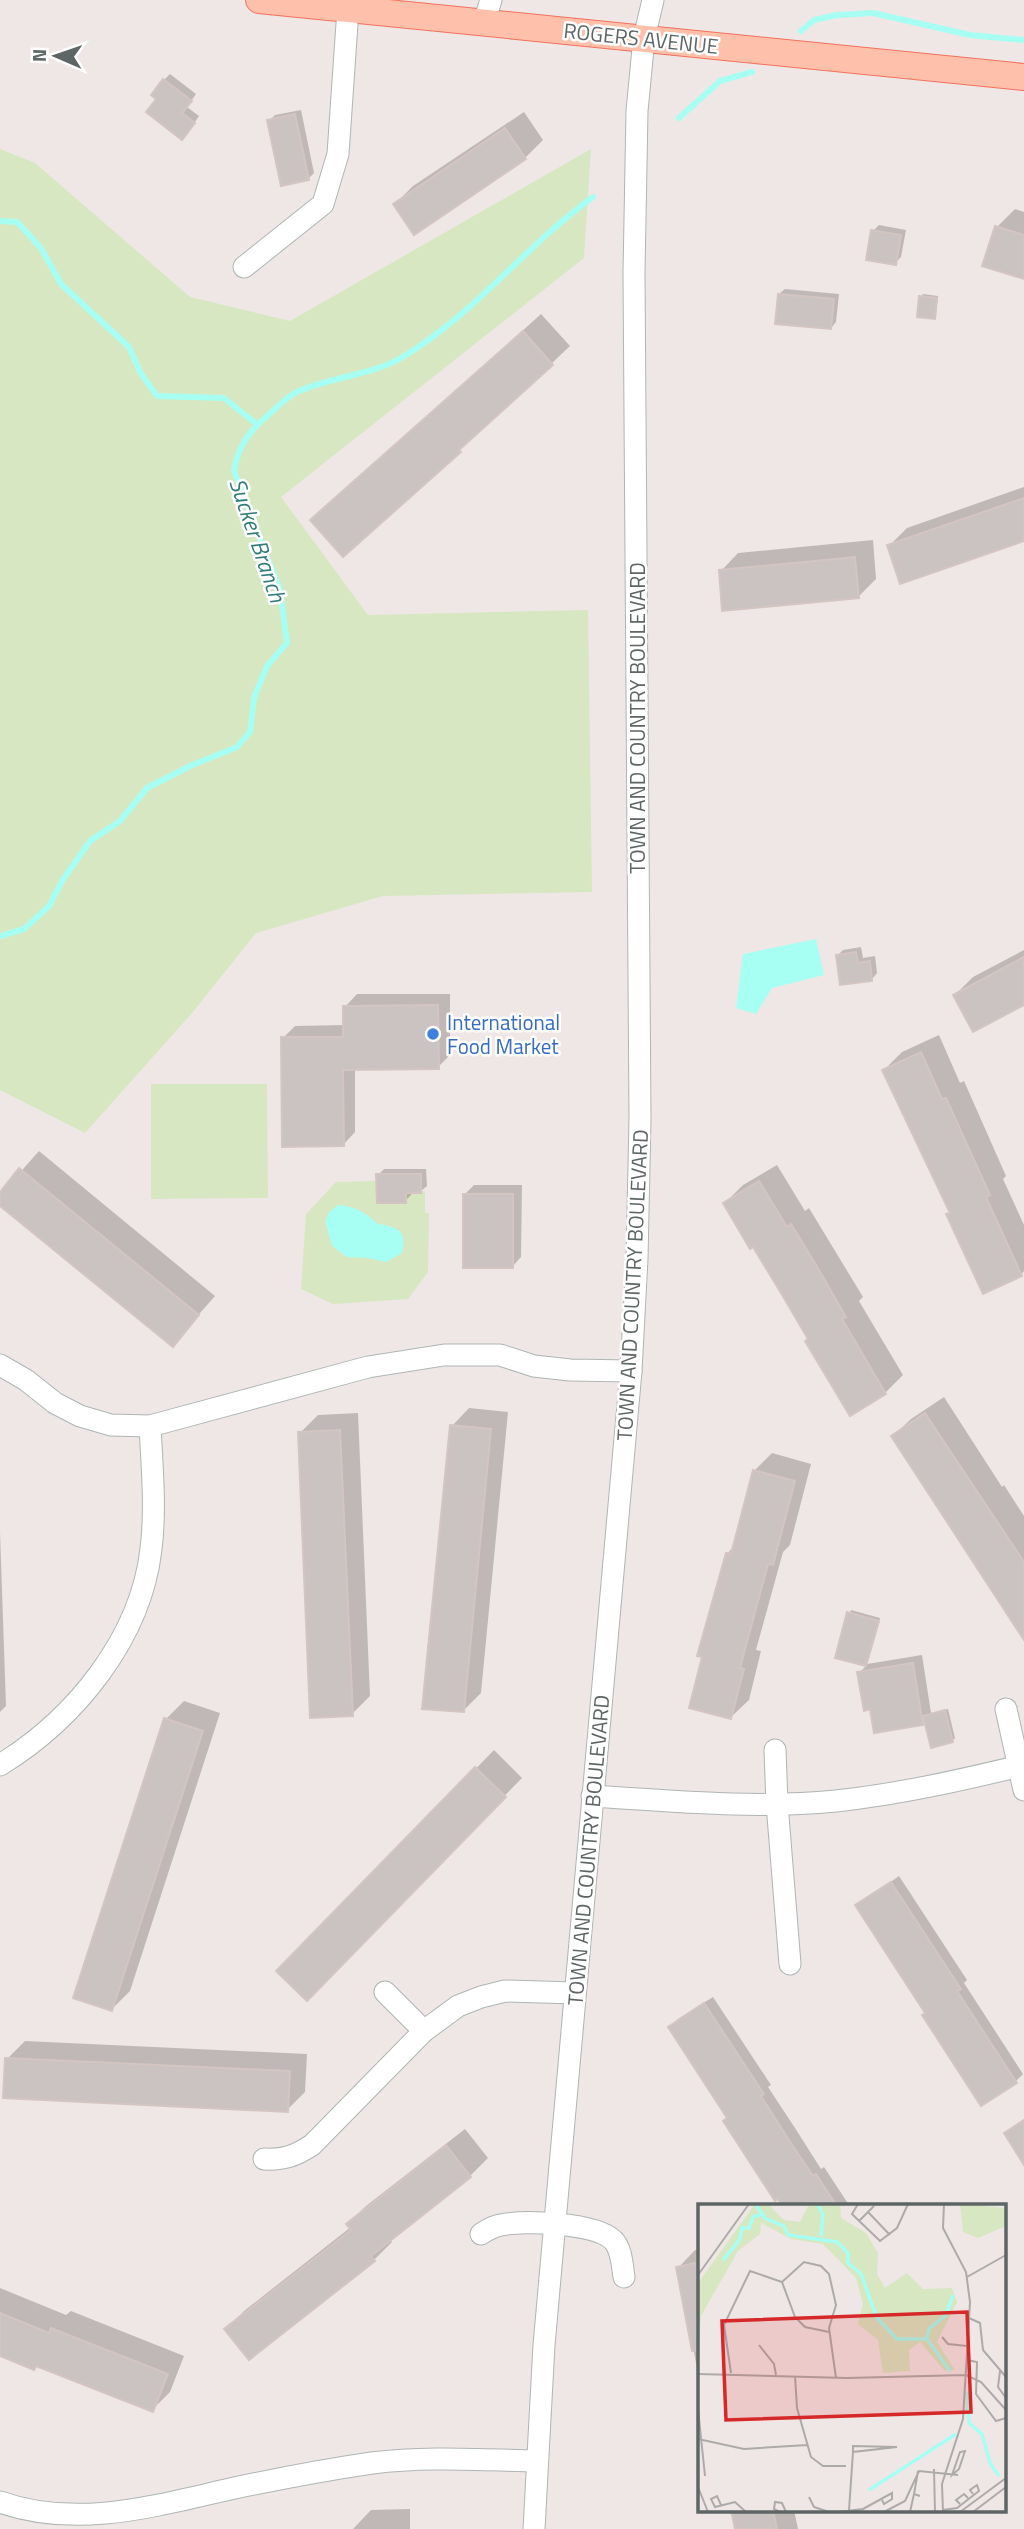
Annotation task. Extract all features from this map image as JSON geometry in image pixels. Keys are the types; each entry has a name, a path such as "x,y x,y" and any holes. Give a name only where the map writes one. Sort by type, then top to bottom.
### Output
{"main road":[{"name":"ROGERS AVENUE","path":"259,0 348,9 488,11 644,38 1024,77"}],"street":[{"name":"TOWN AND COUNTRY BOULEVARD","path":"534,2529 544,2345 631,1371 637,1259 640,1119 634,273 637,111 644,38 653,0"},
{"path":"244,267 323,204 338,154 348,9"},
{"path":"0,1365 26,1380 55,1403 80,1416 111,1425 150,1426 368,1367 444,1355 500,1355 534,1366 570,1370 631,1371"},
{"path":"0,1765 23,1750 65,1712 96,1678 123,1639 142,1595 151,1550 153,1509 150,1426"},
{"path":"1006,1709 1021,1766 1024,1790"},
{"path":"775,1750 790,1964"},
{"path":"592,1796 734,1804 836,1801 924,1788 1021,1766"},
{"path":"264,2160 295,2157 312,2145 424,2031 458,2006 505,1992 575,1993"},
{"path":"385,1993 424,2031"},
{"path":"481,2234 498,2225 515,2222 590,2228 615,2242 624,2277"},
{"path":"0,2502 38,2521 133,2511 266,2481 372,2463 414,2459 537,2461"}],"green space":[{"path":"0,149 35,163 190,297 290,321 591,149 584,258 281,497 368,615 588,610 592,892 383,896 256,933 192,1013 85,1133 0,1090"},
{"path":"151,1084 267,1084 268,1198 151,1199"},
{"path":"376,1181 377,1203 405,1203 406,1193 425,1191 425,1213 429,1213 428,1272 408,1299 333,1304 301,1289 306,1214 336,1182"}],"water":[{"path":"816,939 824,975 772,988 756,1014 736,1008 743,954"},
{"path":"338,1205 359,1210 376,1223 399,1230 403,1238 402,1253 386,1262 347,1257 332,1246 325,1221 329,1212"}],"building":[{"path":"163,79 192,101 182,113 195,123 182,140 146,112 156,99 151,95"},
{"path":"295,114 309,180 281,186 267,120"},
{"path":"505,128 526,159 414,235 393,204"},
{"path":"995,226 1024,235 1024,279 982,266"},
{"path":"871,230 901,235 896,265 866,260"},
{"path":"778,294 834,299 831,329 775,324"},
{"path":"919,296 937,298 935,319 917,317"},
{"path":"523,331 553,365 459,450 461,452 343,557 310,520"},
{"path":"1024,498 1024,541 900,584 887,545"},
{"path":"855,557 859,598 722,611 719,570"},
{"path":"856,952 858,963 870,961 872,981 840,985 836,955"},
{"path":"1024,957 1024,1005 973,1032 953,995"},
{"path":"438,1005 439,1069 343,1070 344,1146 282,1147 281,1037 343,1037 343,1006"},
{"path":"921,1052 942,1099 946,1098 990,1195 986,1197 1022,1276 983,1294 946,1214 950,1213 882,1070"},
{"path":"19,1168 199,1315 173,1347 0,1206 0,1192"},
{"path":"376,1174 421,1174 421,1193 406,1193 406,1203 377,1203"},
{"path":"759,1181 787,1227 791,1224 819,1270 846,1317 842,1319 886,1394 850,1416 805,1341 808,1339 781,1293 753,1247 750,1249 723,1203"},
{"path":"463,1194 513,1194 513,1268 463,1268"},
{"path":"925,1413 1024,1562 1024,1640 891,1436"},
{"path":"450,1425 491,1429 464,1712 422,1709"},
{"path":"340,1430 353,1716 310,1718 298,1432"},
{"path":"753,1470 795,1481 773,1565 768,1564 740,1668 744,1669 731,1719 689,1708 702,1657 697,1656 726,1553 731,1554"},
{"path":"847,1612 879,1621 866,1666 835,1658"},
{"path":"913,1663 923,1725 874,1733 870,1709 864,1711 857,1672"},
{"path":"945,1710 953,1742 931,1748 923,1716"},
{"path":"164,1718 203,1731 112,2011 73,1998"},
{"path":"475,1767 506,1797 307,2001 276,1971"},
{"path":"891,1882 961,1989 957,1991 1017,2083 981,2106 855,1905"},
{"path":"704,2003 764,2094 761,2096 787,2137 835,2204 781,2204 778,2199 775,2201 723,2121 727,2118 668,2027"},
{"path":"5,2058 290,2071 288,2112 3,2098"},
{"path":"1024,2120 1024,2165 1004,2133"},
{"path":"446,2145 471,2177 371,2256 375,2261 249,2360 224,2329 351,2230 346,2224"},
{"path":"698,2262 698,2350 692,2351 676,2267"},
{"path":"0,2313 49,2333 51,2328 168,2374 153,2412 36,2366 34,2370 0,2356"},
{"path":"731,2512 773,2512 777,2529 735,2529"}],"waterway":[{"name":"Sucker Branch","path":"801,31 814,20 837,15 873,13 970,35 1024,40"},
{"name":"Sucker Branch","path":"679,118 720,81 752,72"},
{"name":"Sucker Branch","path":"0,936 24,929 49,906 62,881 90,841 120,821 147,788 190,766 237,747 250,732 254,698 267,666 287,643 280,590 234,471 238,455 249,435 259,423 295,393 390,363 427,341 593,197"},
{"path":"0,221 17,222 41,248 61,284 129,347 140,372 157,396 224,398 254,422"}],"place":[{"name":"International Food Market","path":"433,1034"}]}
